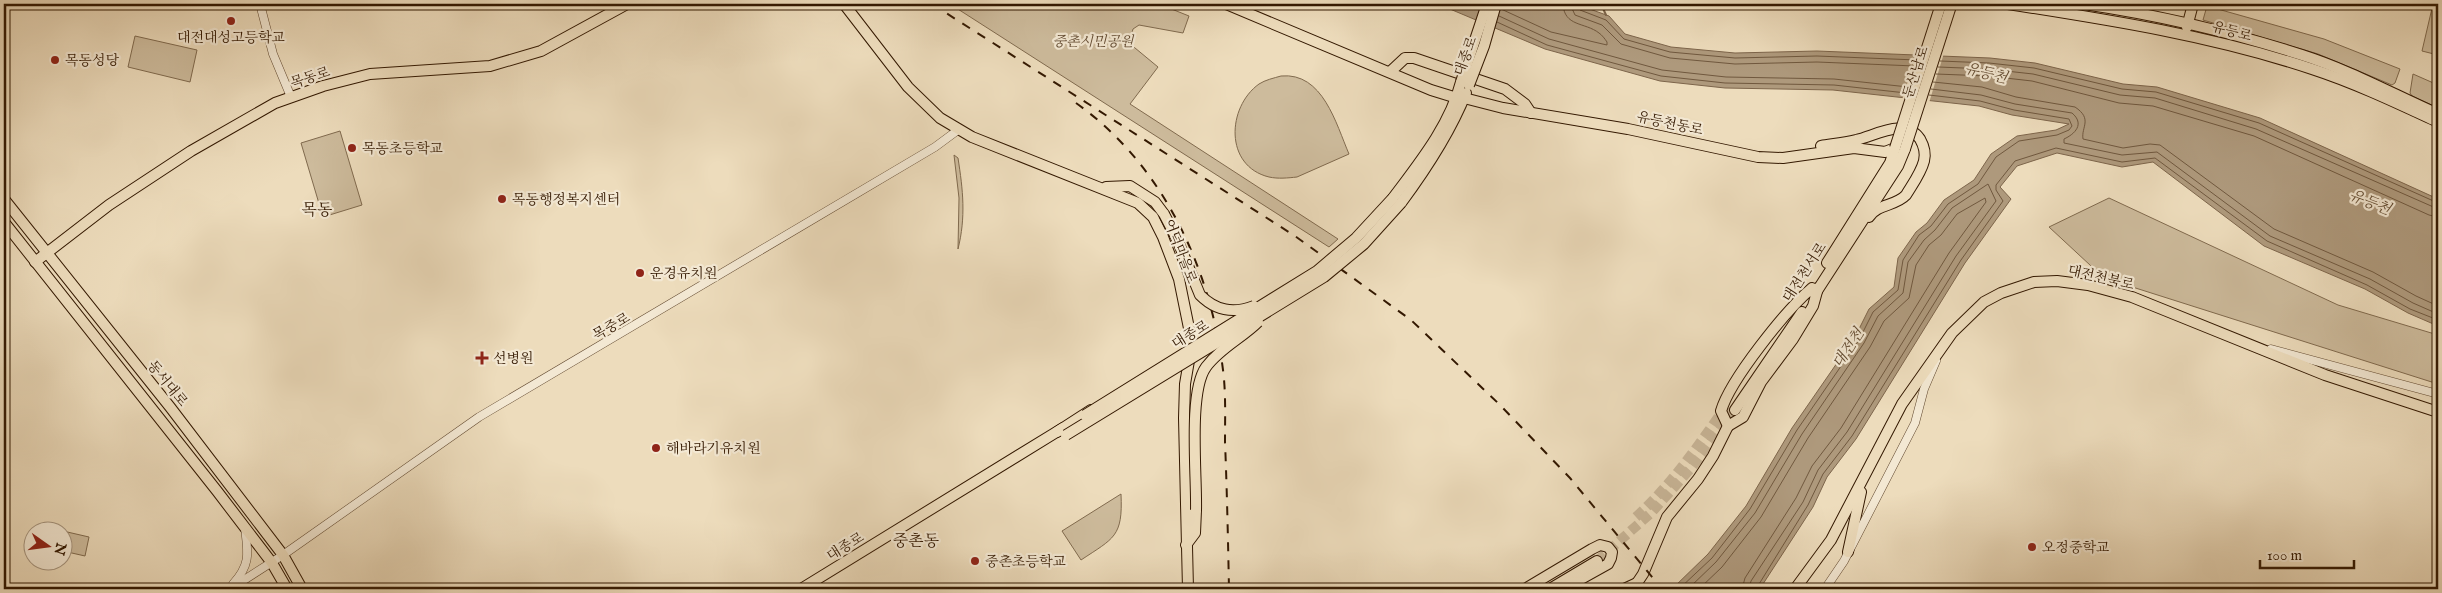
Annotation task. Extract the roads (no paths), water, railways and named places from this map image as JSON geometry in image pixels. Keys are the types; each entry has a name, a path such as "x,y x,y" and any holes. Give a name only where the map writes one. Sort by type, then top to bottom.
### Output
{"main road":[{"name":"목동로","path":"35,262 109,205 191,151 245,119 291,97 323,86 370,74 490,66 541,51 627,4"},
{"name":"어덕마을로","path":"844,4 908,86 940,118 958,130 1138,203 1153,217 1179,279 1192,343 1184,418 1188,589"},
{"name":"유등천동로","path":"1226,4 1431,90 1503,108 1628,128 1758,157 1790,157 1854,148 1885,152 1900,149"},
{"name":"대종로","path":"812,589 1269,306 1317,271 1356,238 1397,200 1429,166 1451,128 1487,4"},
{"name":"대종로","path":"1465,83 1484,46 1496,4"},
{"name":"둔산남로","path":"1900,149 1946,4"},
{"name":"유등로","path":"2008,4 2183,27 2315,70 2438,122"},
{"name":"유등로","path":"2084,4 2303,55 2350,73 2438,114"},
{"path":"2183,27 2186,4"},
{"path":"2183,27 2193,4"},
{"path":"1390,72 1405,58 1414,58 1506,89 1525,104 1531,113"},
{"path":"1790,157 1802,149 1857,140 1891,130 1908,130 1919,137 1924,146 1923,164 1906,195 1903,199 1873,211 1857,236 1845,247"},
{"path":"1728,426 1721,410 1735,382 1778,324 1800,298 1815,288 1845,247 1898,166 1900,149"},
{"name":"대전천서로","path":"1731,408 1815,288 1882,174 1900,149"},
{"path":"1870,150 1883,160 1882,174"},
{"path":"1102,187 1130,186 1155,202 1177,238 1194,284 1207,302 1222,310 1231,311 1269,306"},
{"name":"동서대로","path":"4,199 170,407 284,555 302,589"},
{"path":"4,222 245,528 272,563 288,589"},
{"name":"대전천북로","path":"1944,343 1975,308 2016,287 2048,280 2088,284 2124,294 2248,343 2281,359 2438,412"},
{"path":"1624,589 1638,586 1667,517 1698,479 1728,426 1743,417 1761,382 1793,339 1813,306 1815,288"},
{"path":"1186,545 1195,533 1197,387 1207,366 1222,350 1243,336 1269,306"},
{"path":"1189,366 1064,440 1061,434 1192,343"},
{"path":"1795,589 1831,540 1902,404 1944,343"},
{"name":"대종로","path":"801,589 1061,434"},
{"path":"1848,552 1865,477"},
{"path":"1525,589 1592,549 1600,546 1608,547 1612,552 1612,558 1608,564 1563,589"},
{"path":"1533,589 1596,557 1550,589"},
{"path":"1580,589 1591,574"}],"street":[{"path":"260,4 273,54 291,97"},
{"name":"목중로","path":"229,589 284,555 479,417 927,152 958,130"},
{"name":"대전천북로","path":"1825,589 1844,561 1916,423 1924,389 1944,343"},
{"path":"2248,343 2438,394"},
{"path":"2281,359 2334,366"},
{"path":"229,589 245,570 248,557 245,528"}],"water":[{"path":"1438,4 1576,4 1609,16 1625,34 1671,47 1735,53 1817,51 1990,58 2035,63 2123,84 2157,87 2260,118 2438,199 2438,326 2408,313 2365,289 2264,246 2153,162 2122,167 2057,153 2017,166 2000,187 2011,199 1965,263 1856,439 1827,477 1813,507 1759,589 1672,589 1708,554 1746,506 1792,428 1855,337 1869,309 1894,287 1898,258 1916,232 1927,223 1944,200 1974,180 1991,154 2017,136 2056,130 2069,124 2012,115 1979,106 1833,90 1725,88 1660,81 1545,49"}],"waterway":[{"path":"1601,4 1606,15"}],"tunnel":[{"path":"1636,517 1673,478 1726,406"},
{"path":"1597,561 1652,512 1692,467 1735,410"}],"railway":[{"path":"932,4 1295,236 1411,320 1499,404 1570,478 1662,589"},
{"path":"1076,103 1106,128 1133,156 1157,187 1177,220 1207,293 1224,379 1229,589"}],"place":[{"name":"대전대성고등학교","path":"231,21"},
{"name":"목동성당","path":"55,60"},
{"name":"목동초등학교","path":"352,148"},
{"name":"목동행정복지센터","path":"502,199"},
{"name":"운경유치원","path":"640,273"},
{"name":"선병원","path":"482,358"},
{"name":"해바라기유치원","path":"656,448"},
{"name":"오정중학교","path":"2032,547"},
{"name":"중촌초등학교","path":"975,561"}],"district":[{"name":"목동","path":"317,209"},
{"name":"중촌동","path":"916,540"}],"park label":[{"name":"중촌시민공원","path":"1093,41"}],"water label":[{"name":"유등천","path":"1986,73"},
{"name":"유등천","path":"2370,202"},
{"name":"대전천","path":"1848,348"}]}
